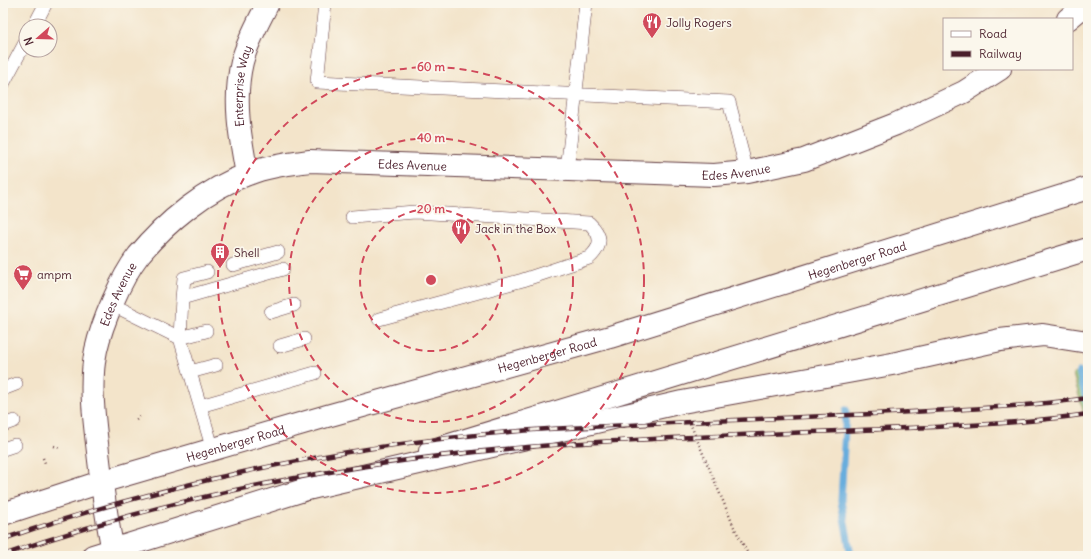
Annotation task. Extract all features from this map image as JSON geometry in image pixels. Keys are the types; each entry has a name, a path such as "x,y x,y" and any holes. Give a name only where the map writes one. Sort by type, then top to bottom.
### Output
{"main road":[{"name":"Enterprise Way","path":"248,174 240,137 238,90 242,61 268,3"},
{"path":"1069,18 1087,3"},
{"name":"Edes Avenue","path":"107,554 101,482 93,415 96,349 111,304 137,258 168,224 204,196 248,174 277,166 310,161 714,175 747,172 804,160 896,124 964,92 998,70"},
{"name":"Hegenberger Road","path":"3,514 101,482 610,337 1088,188"},
{"path":"107,554 307,489 1088,249"},
{"path":"307,489 682,402 892,364 1000,340 1043,335 1088,342"}],"lane":[{"path":"38,18 46,3"},
{"path":"325,3 317,82 729,102 747,172"},
{"path":"567,170 586,3"},
{"path":"3,84 18,56"},
{"path":"352,216 415,212 588,223 597,231 599,242 597,251 589,258 524,280 379,319"},
{"path":"233,265 278,252"},
{"path":"182,298 283,270"},
{"path":"208,272 184,278 180,338 213,450"},
{"path":"111,304 180,338 206,331"},
{"path":"271,312 294,305"},
{"path":"280,346 304,339"},
{"path":"190,372 216,365"},
{"path":"200,406 314,373"},
{"path":"3,389 16,384"}],"path":[{"path":"682,402 734,527 749,556"},
{"path":"136,420 140,416"},
{"path":"54,446 60,448"},
{"path":"43,458 45,463"}],"green space":[{"path":"1079,372 1086,374 1088,383 1088,429 1073,374"}],"waterway":[{"path":"1079,372 1088,407"},
{"path":"846,410 841,501 851,556"}],"railway":[{"path":"3,539 136,498 204,481 341,453 410,443 548,429 954,410 1035,404 1088,398"},
{"path":"3,555 70,533 137,514 206,497 274,482 413,459 483,451 595,442 935,427 1037,420 1088,414"}],"place":[{"name":"Jolly Rogers","path":"652,39"},
{"name":"Jack in the Box","path":"461,245"},
{"name":"Shell","path":"220,269"},
{"name":"ampm","path":"23,291"}]}
